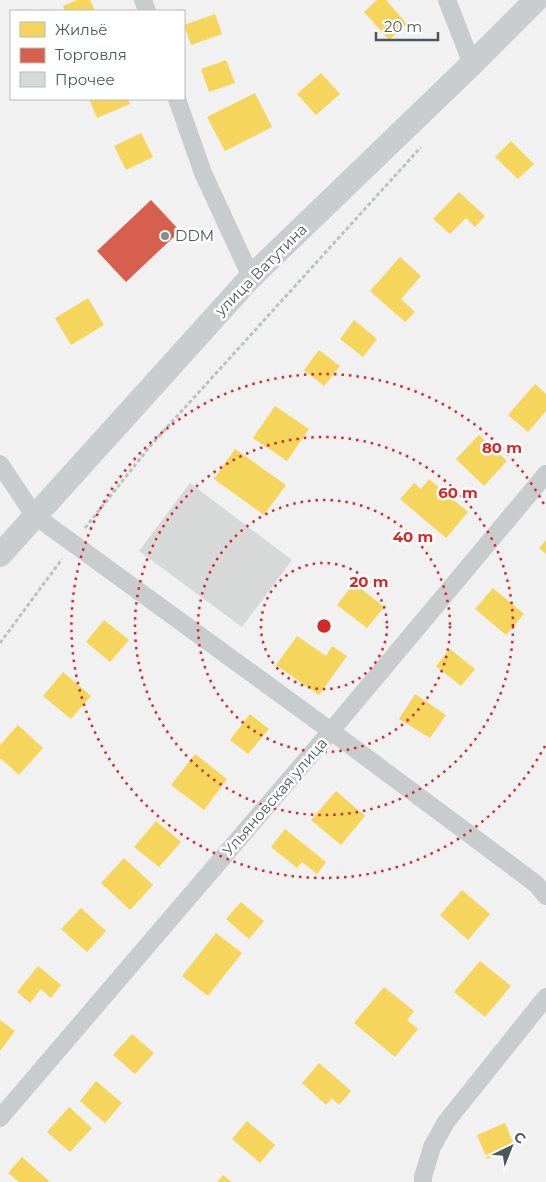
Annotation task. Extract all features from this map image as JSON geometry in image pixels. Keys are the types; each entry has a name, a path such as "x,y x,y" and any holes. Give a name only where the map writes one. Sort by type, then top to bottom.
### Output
{"main road":[{"name":"улица Ватутина","path":"0,555 34,515 251,277 536,0"}],"street":[{"path":"446,0 472,64"},
{"path":"177,100 203,173 251,277"},
{"path":"0,464 34,515 542,885"},
{"name":"Ульяновская улица","path":"0,1118 332,731 546,474"},
{"path":"423,1182 432,1147 446,1122 546,997"}],"path":[{"path":"0,643 73,544 151,445 426,142"}],"building: Жильё":[{"path":"77,0 90,0 95,10 65,10 63,6"},
{"path":"377,0 386,0 407,24 389,40 364,12"},
{"path":"215,14 222,34 191,45 185,25"},
{"path":"226,60 235,83 209,92 201,69"},
{"path":"321,73 340,94 316,115 297,94"},
{"path":"255,93 272,127 225,151 207,117"},
{"path":"89,100 128,100 130,104 97,118"},
{"path":"141,133 153,157 126,170 114,146"},
{"path":"511,141 534,164 518,179 495,157"},
{"path":"459,192 485,216 475,227 466,218 450,234 433,219"},
{"path":"400,257 421,276 401,299 415,312 405,322 370,291"},
{"path":"88,298 104,325 71,345 55,318"},
{"path":"354,320 377,339 363,357 340,339"},
{"path":"319,350 340,366 324,386 304,370"},
{"path":"535,384 546,394 546,411 528,432 508,415"},
{"path":"275,406 309,429 287,461 253,438"},
{"path":"479,435 507,461 484,486 456,459"},
{"path":"235,449 286,485 264,515 214,479"},
{"path":"429,479 468,512 446,538 400,499 414,483 421,489"},
{"path":"546,540 546,554 539,548"},
{"path":"354,583 384,607 367,628 337,605"},
{"path":"493,588 524,614 506,635 475,609"},
{"path":"104,620 129,640 110,662 86,642"},
{"path":"297,636 326,656 332,646 347,656 319,695 276,665"},
{"path":"450,649 475,669 461,686 436,666"},
{"path":"63,672 91,696 71,719 43,696"},
{"path":"415,694 446,715 430,738 399,719"},
{"path":"250,714 269,729 248,754 230,740"},
{"path":"18,725 43,748 19,775 0,758 0,745"},
{"path":"195,754 227,779 204,810 171,785"},
{"path":"336,791 365,816 341,845 311,820"},
{"path":"156,821 181,842 159,867 134,847"},
{"path":"285,829 326,862 317,874 302,862 297,868 271,847"},
{"path":"124,858 153,885 130,910 101,883"},
{"path":"462,890 490,914 468,940 440,915"},
{"path":"241,902 264,921 249,939 226,919"},
{"path":"81,908 106,931 87,952 61,929"},
{"path":"216,933 242,953 208,996 182,976"},
{"path":"480,961 511,986 485,1017 454,992"},
{"path":"38,966 61,985 51,998 41,989 30,1003 17,992"},
{"path":"384,987 414,1011 407,1020 418,1029 395,1057 354,1023"},
{"path":"0,1020 15,1031 0,1051"},
{"path":"132,1034 154,1053 135,1074 113,1055"},
{"path":"319,1063 351,1091 339,1105 332,1098 326,1105 302,1083"},
{"path":"96,1081 122,1103 105,1123 80,1101"},
{"path":"69,1107 92,1128 70,1152 47,1132"},
{"path":"247,1121 275,1145 260,1163 232,1139"},
{"path":"505,1123 515,1147 487,1159 477,1135"},
{"path":"22,1157 49,1181 19,1182 8,1173"},
{"path":"223,1175 232,1182 217,1182"}],"building: Торговля":[{"path":"151,200 180,231 126,282 97,251"}],"building: Прочее":[{"path":"190,483 292,560 242,627 139,551"}],"place":[{"name":"DDM","path":"165,236"}]}
